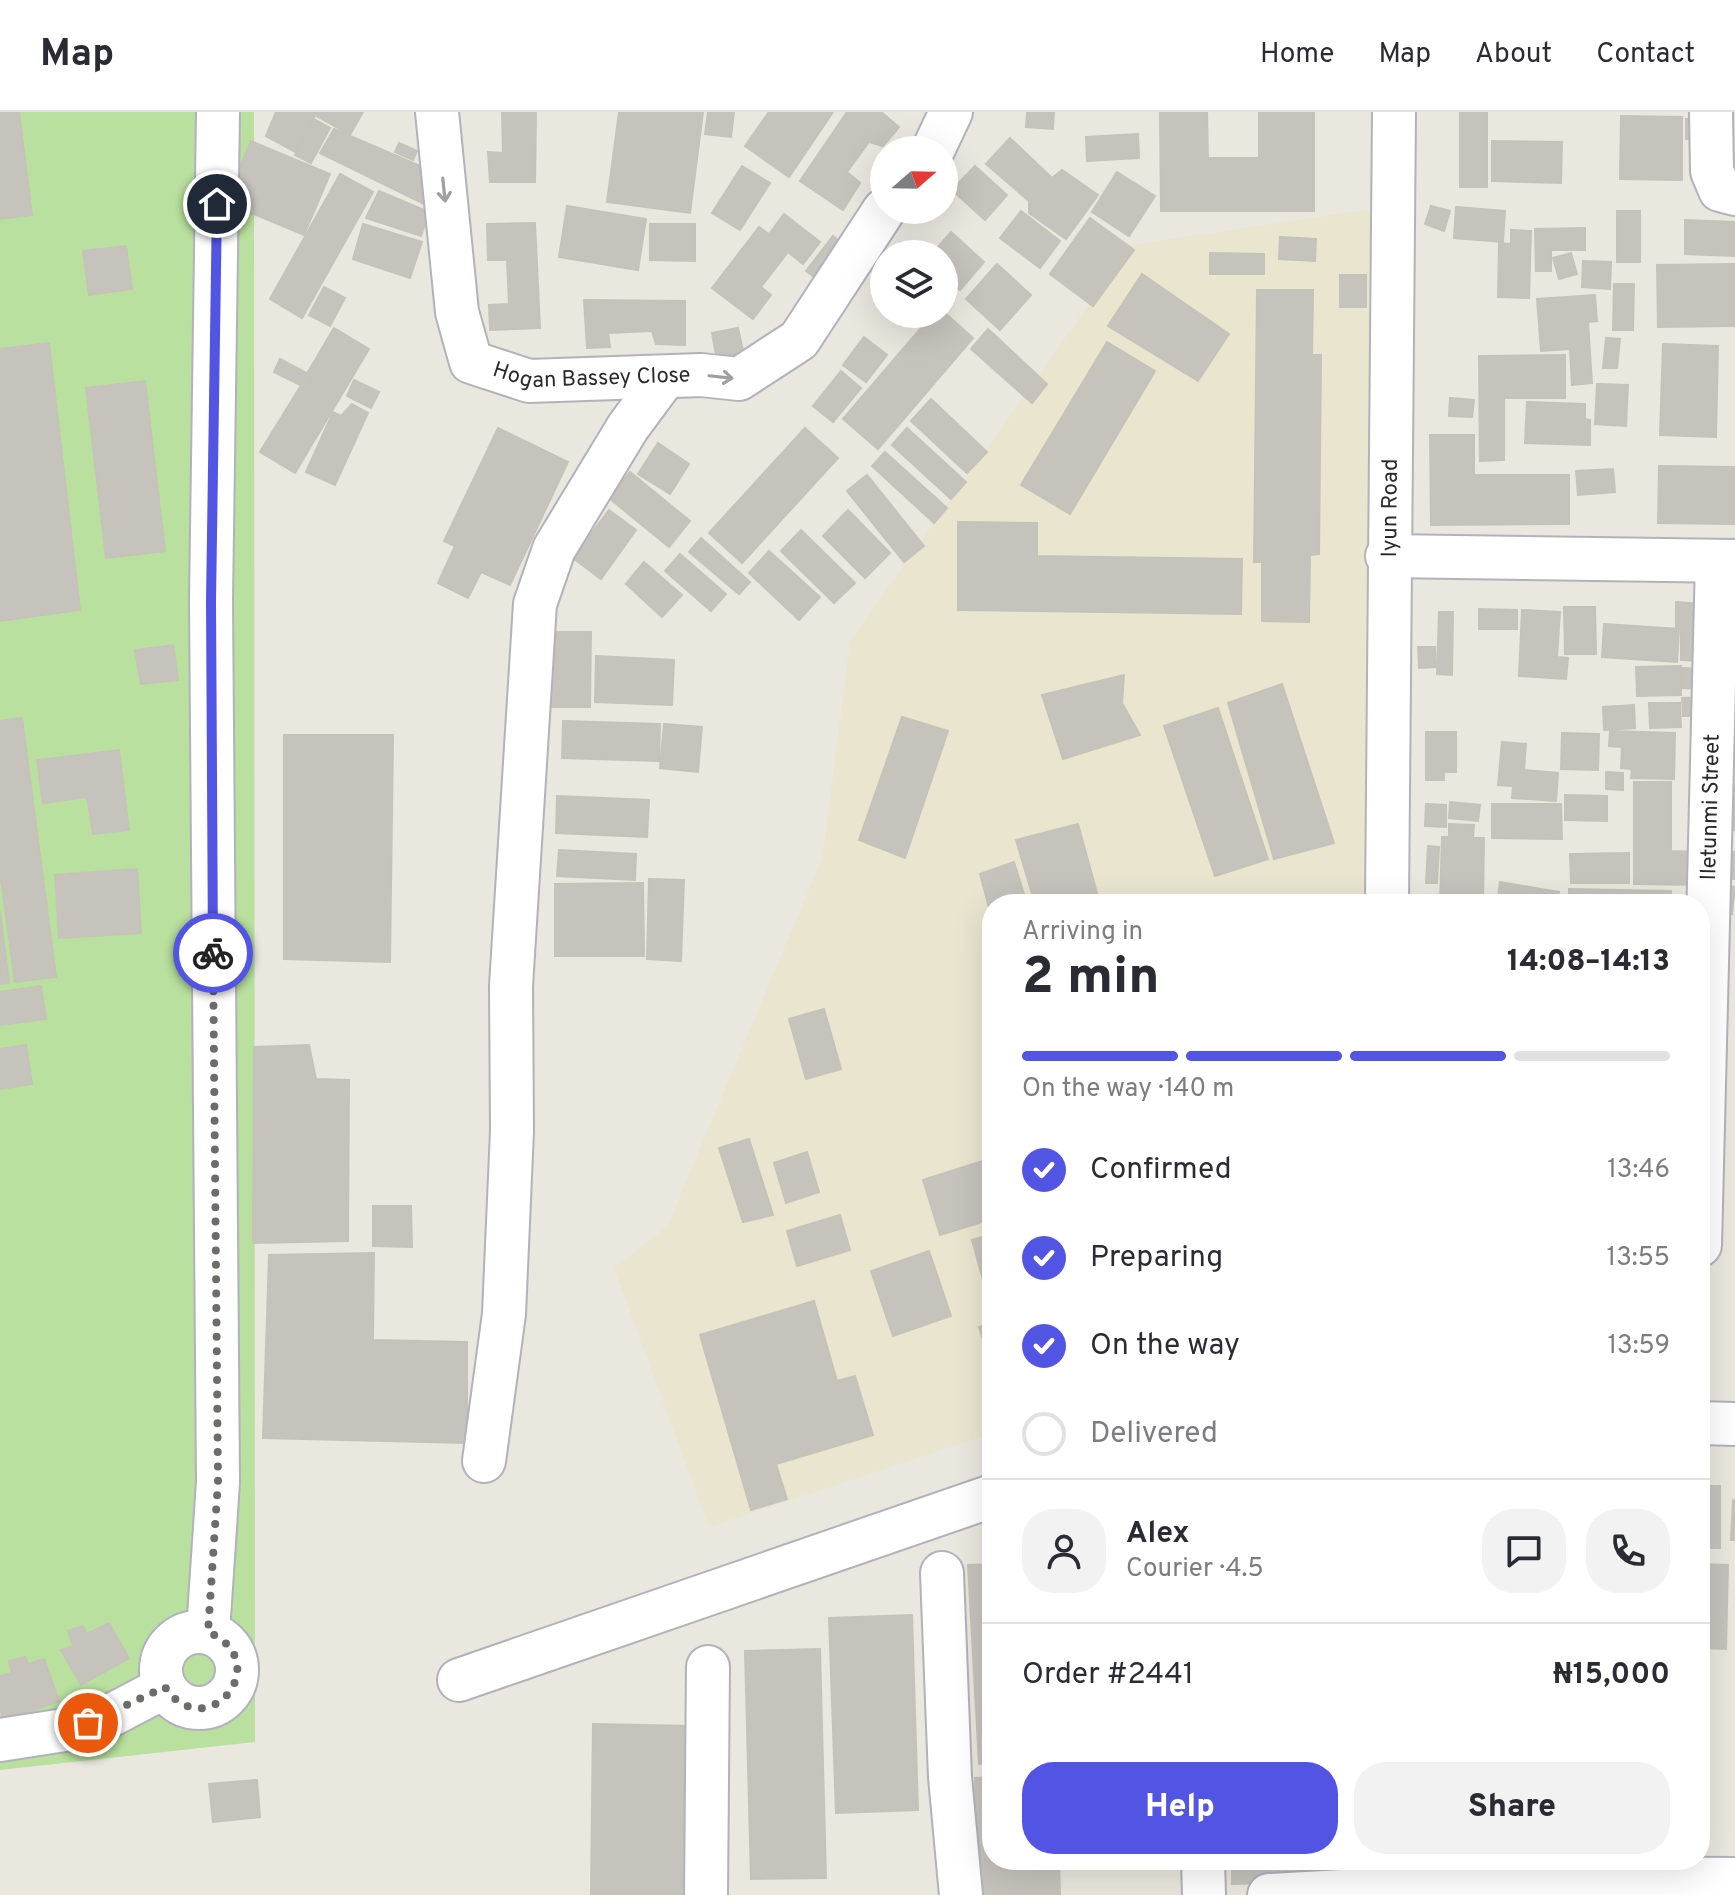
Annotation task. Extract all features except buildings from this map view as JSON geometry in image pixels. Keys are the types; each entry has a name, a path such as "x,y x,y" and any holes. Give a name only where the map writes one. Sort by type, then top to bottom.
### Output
{"street":[{"path":"208,1632 218,1482 211,601 218,112"},
{"name":"Hogan Bassey Close","path":"437,112 457,312 471,362 529,381 701,375 739,379 799,340 875,224"},
{"path":"940,136 951,112"},
{"name":"Iyun Road","path":"1387,894 1387,556 1394,112"},
{"path":"1711,112 1712,171 1720,190 1735,194"},
{"path":"484,1461 504,1314 512,1131 511,986 535,604 554,549 628,427 665,377"},
{"path":"1387,556 1726,561"},
{"name":"Iletunmi Street","path":"1710,982 1726,561"},
{"path":"1710,1423 1735,1424"},
{"path":"459,1680 982,1499"},
{"path":"942,1573 950,1777 961,1895"},
{"path":"195,1632 208,1632 228,1645 234,1655 238,1666 233,1689 216,1705 193,1708 172,1697 165,1687 161,1663 173,1641 195,1632"},
{"path":"706,1895 708,1667"},
{"path":"0,1740 71,1729 106,1718 165,1687"},
{"path":"1203,1870 1204,1895"},
{"path":"1269,1895 1576,1878 1735,1879"}],"shaded area":[{"path":"1380,208 1376,894 982,894 982,1436 709,1527 614,1268 667,1227 823,856 850,641 1131,245"}],"green space":[{"path":"0,112 254,112 255,1742 0,1770"}],"way so far":[{"path":"88,1723 106,1718 165,1687 181,1704 205,1709 226,1698 237,1678 238,1666 228,1645 208,1632 218,1482 213,953"}],"route":[{"path":"213,953 211,601 217,204"}]}
